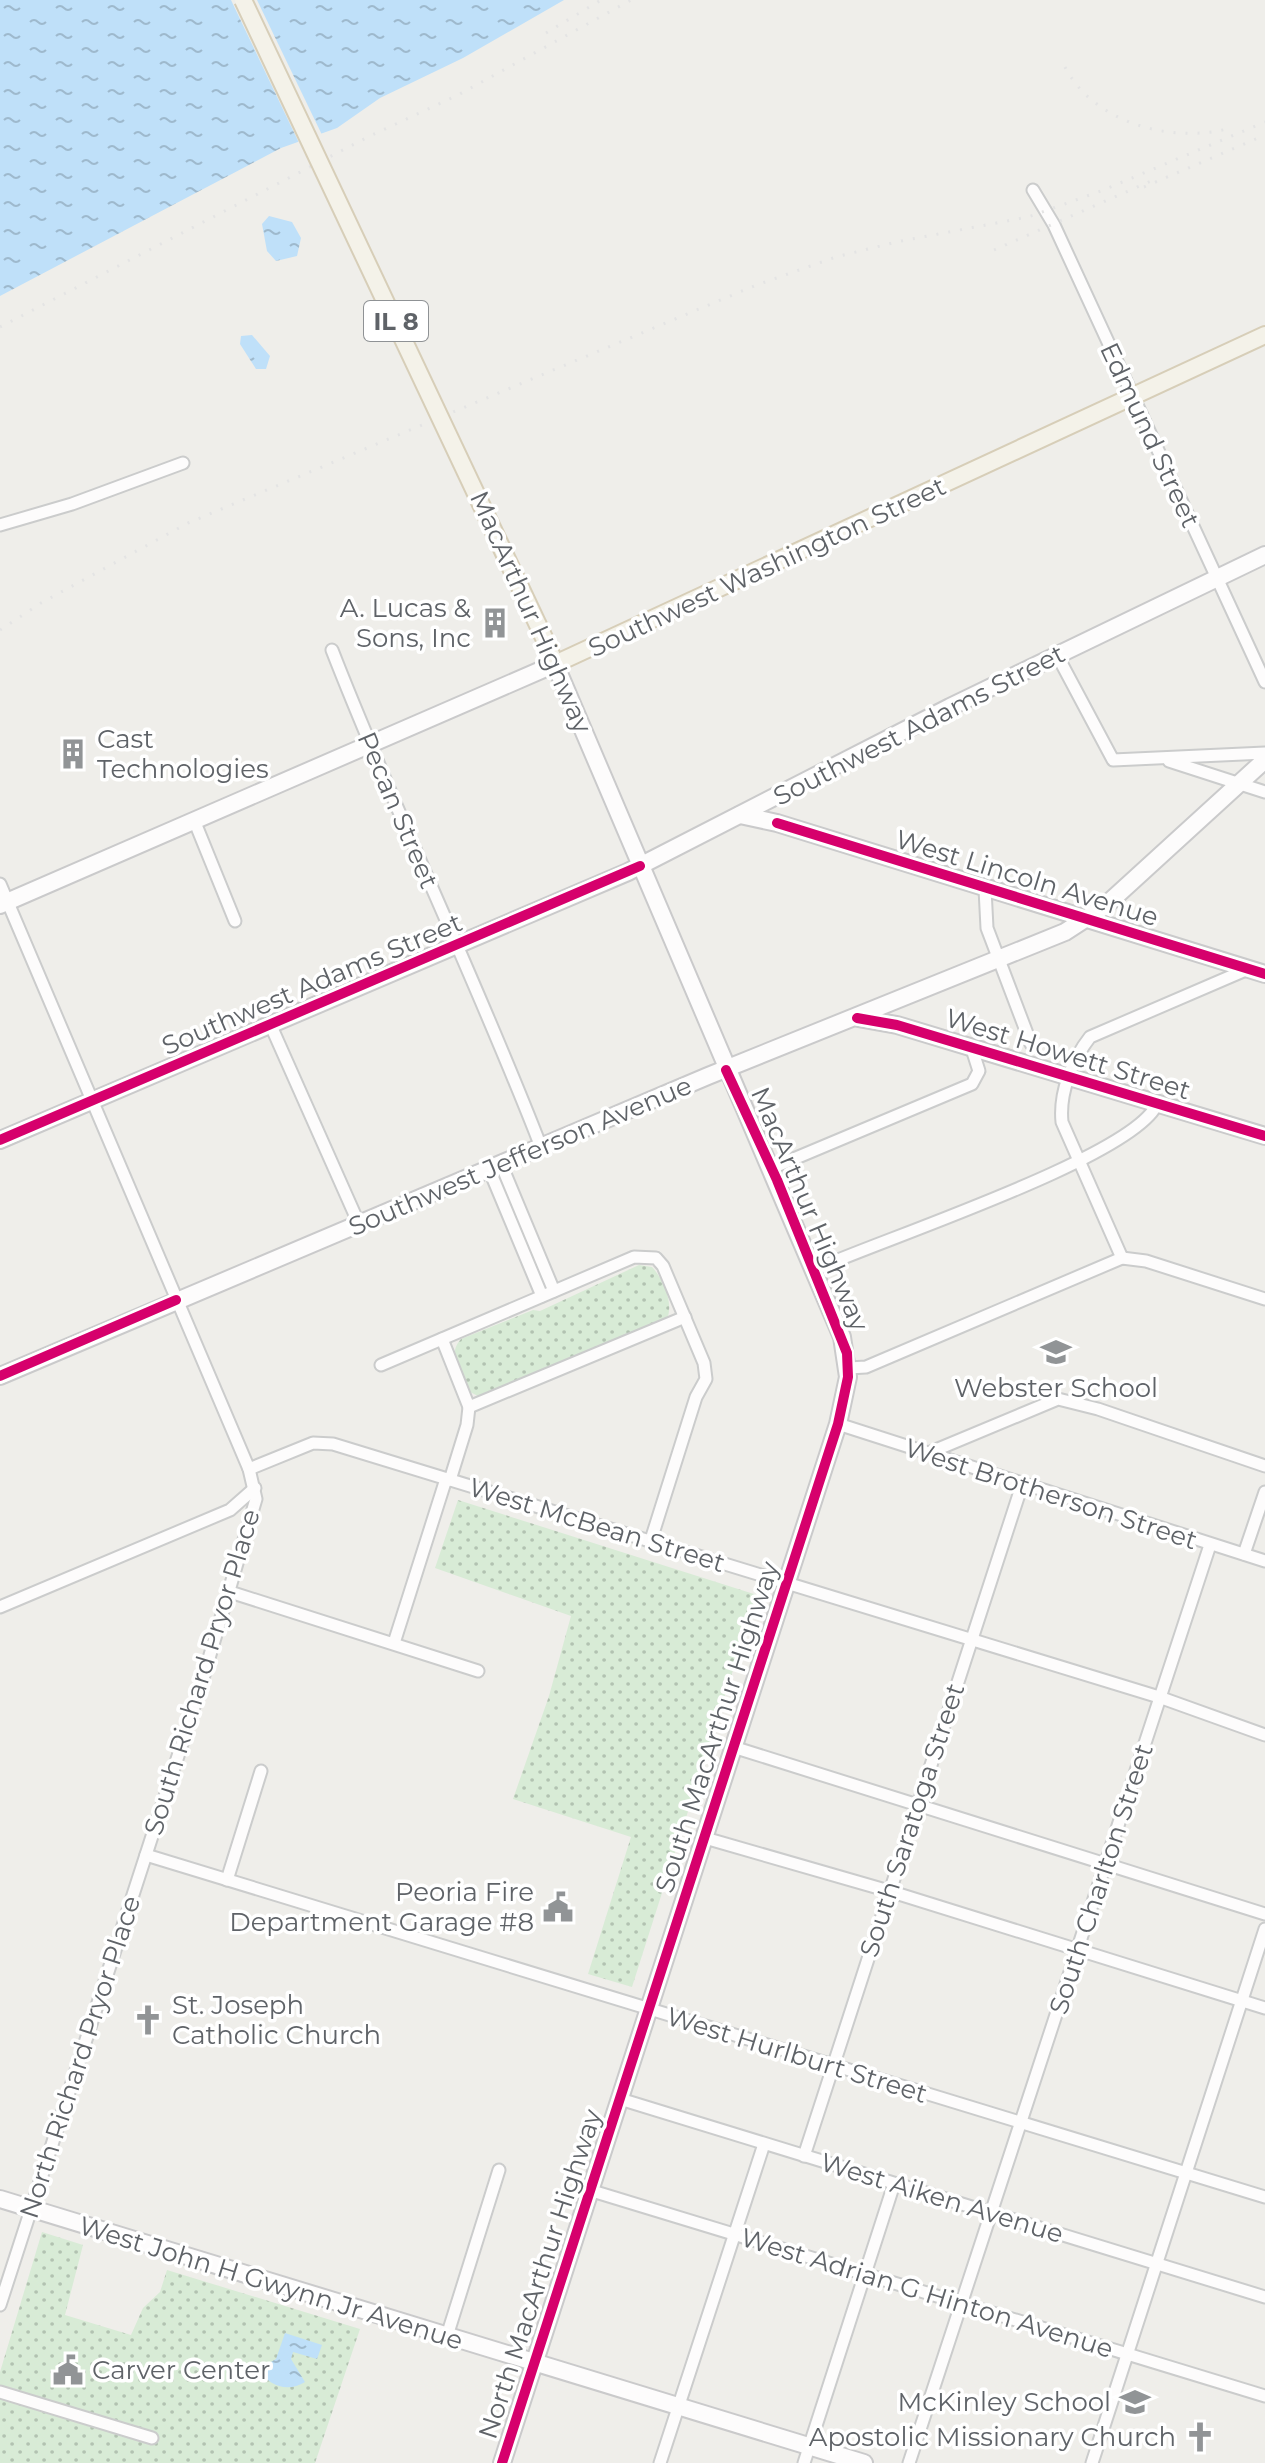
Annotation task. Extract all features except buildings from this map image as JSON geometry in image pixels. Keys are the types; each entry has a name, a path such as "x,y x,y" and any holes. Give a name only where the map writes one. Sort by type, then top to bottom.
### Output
{"main road":[{"name":"MacArthur Highway","path":"243,0 546,642 726,1070 772,1168 842,1337 849,1368"},
{"name":"Southwest Washington Street","path":"4,903 370,747 555,664 1265,335"},
{"name":"Southwest Adams Street","path":"0,1140 640,866 1057,655 1265,555"},
{"name":"Southwest Jefferson Avenue","path":"0,1376 495,1166 999,960 1086,921 1265,760"},
{"name":"West Lincoln Avenue","path":"740,815 777,823 1257,972"},
{"name":"West Howett Street","path":"857,1018 897,1025 1069,1076 1156,1106 1265,1136"},
{"name":"South MacArthur Highway","path":"620,2099 838,1424 849,1368"},
{"name":"North MacArthur Highway","path":"502,2463 620,2099"},
{"name":"West John H Gwynn Jr Avenue","path":"0,2199 679,2407 807,2455 864,2463"}],"street":[{"name":"Edmund Street","path":"1033,190 1054,225 1265,682"},
{"path":"0,525 72,504 183,463"},
{"name":"Pecan Street","path":"332,650 370,747 502,1044 541,1147"},
{"path":"1057,655 1113,760 1265,753"},
{"path":"1161,758 1265,792"},
{"path":"194,820 235,921"},
{"path":"0,884 4,903 92,1102 255,1488 230,1510 0,1607"},
{"path":"985,889 986,922 1031,1044"},
{"path":"1122,1258 1062,1122 1060,1105 1078,1052 1090,1037 1257,972"},
{"path":"271,1026 359,1224"},
{"path":"772,1168 972,1084 979,1071 972,1049"},
{"name":"West Howett Street","path":"814,1270 1081,1161 1143,1123 1156,1106"},
{"path":"495,1166 548,1294"},
{"path":"381,1365 634,1257 656,1258 663,1266 685,1317 704,1363 706,1379 696,1397 650,1543"},
{"path":"849,1368 866,1367 1122,1258 1146,1261 1265,1299"},
{"path":"469,1407 685,1317"},
{"path":"394,1643 467,1425 469,1407 442,1339"},
{"path":"926,1454 1058,1399 1098,1409 1265,1466"},
{"name":"West Brotherson Street","path":"838,1424 1265,1561"},
{"name":"West McBean Street","path":"249,1469 313,1443 333,1444 1159,1697 1265,1735"},
{"name":"South Saratoga Street","path":"804,2156 1022,1485"},
{"name":"South Richard Pryor Place","path":"146,1855 256,1506 255,1488"},
{"path":"1244,1554 1265,1492"},
{"name":"South Charlton Street","path":"909,2463 1210,1545"},
{"path":"230,1592 478,1671"},
{"path":"733,1747 1265,1914"},
{"path":"227,1880 261,1771"},
{"path":"705,1838 889,1891 1265,2008"},
{"name":"West Hurlburt Street","path":"146,1855 1265,2197"},
{"name":"North Richard Pryor Place","path":"0,2305 146,1855"},
{"path":"1092,2463 1265,1929"},
{"name":"West Aiken Avenue","path":"620,2099 1265,2297"},
{"path":"660,2463 764,2144"},
{"path":"447,2336 499,2170"},
{"path":"807,2455 894,2184"},
{"name":"West Adrian G Hinton Avenue","path":"589,2190 1265,2396"},
{"path":"0,2392 152,2438"}],"green space":[{"path":"639,1265 652,1267 660,1278 668,1299 667,1319 495,1389 482,1398 468,1391 455,1358 461,1339 533,1310 540,1311"},
{"path":"458,1500 757,1595 632,1987 588,1974 631,1837 513,1799 549,1696 571,1616 435,1568"},
{"path":"42,2232 83,2245 65,2315 131,2335 143,2308 160,2292 167,2270 360,2329 315,2463 0,2463 0,2372"}],"water":[{"path":"0,0 564,0 463,58 380,98 337,128 281,148 0,296"},
{"path":"269,216 292,222 301,238 297,256 276,261 267,251 262,224"},
{"path":"252,335 270,356 266,369 256,369 240,344 241,336"},
{"path":"285,2333 322,2345 317,2359 293,2352 291,2359 305,2382 292,2387 273,2383 259,2369 276,2359"}],"pier":[{"path":"231,0 257,0 323,137 300,145"}],"railway":[{"path":"546,33 601,0"},
{"path":"0,327 370,136 458,95 631,0"},
{"path":"1065,67 1078,86 1095,102 1114,115 1136,124 1182,133 1227,129"},
{"path":"0,630 41,603 188,523 754,286 836,257 896,242 1028,217 1101,191 1265,122"},
{"path":"1144,187 1265,135"},
{"path":"994,250 1151,181"}],"cycle path":[{"path":"777,823 1265,974"},
{"path":"0,1140 640,866"},
{"path":"857,1018 897,1025 1265,1136"},
{"path":"502,2463 838,1424 848,1377 847,1353 777,1180 726,1070"},
{"path":"0,1376 176,1300"}],"place":[{"name":"A. Lucas & Sons, Inc","path":"495,623"},
{"name":"Cast Technologies","path":"73,754"},
{"name":"Webster School","path":"1056,1352"},
{"name":"Peoria Fire Department Garage #8","path":"558,1907"},
{"name":"St. Joseph Catholic Church","path":"148,2020"},
{"name":"Carver Center","path":"68,2370"},
{"name":"McKinley School","path":"1135,2402"},
{"name":"Apostolic Missionary Church","path":"1200,2437"}]}
